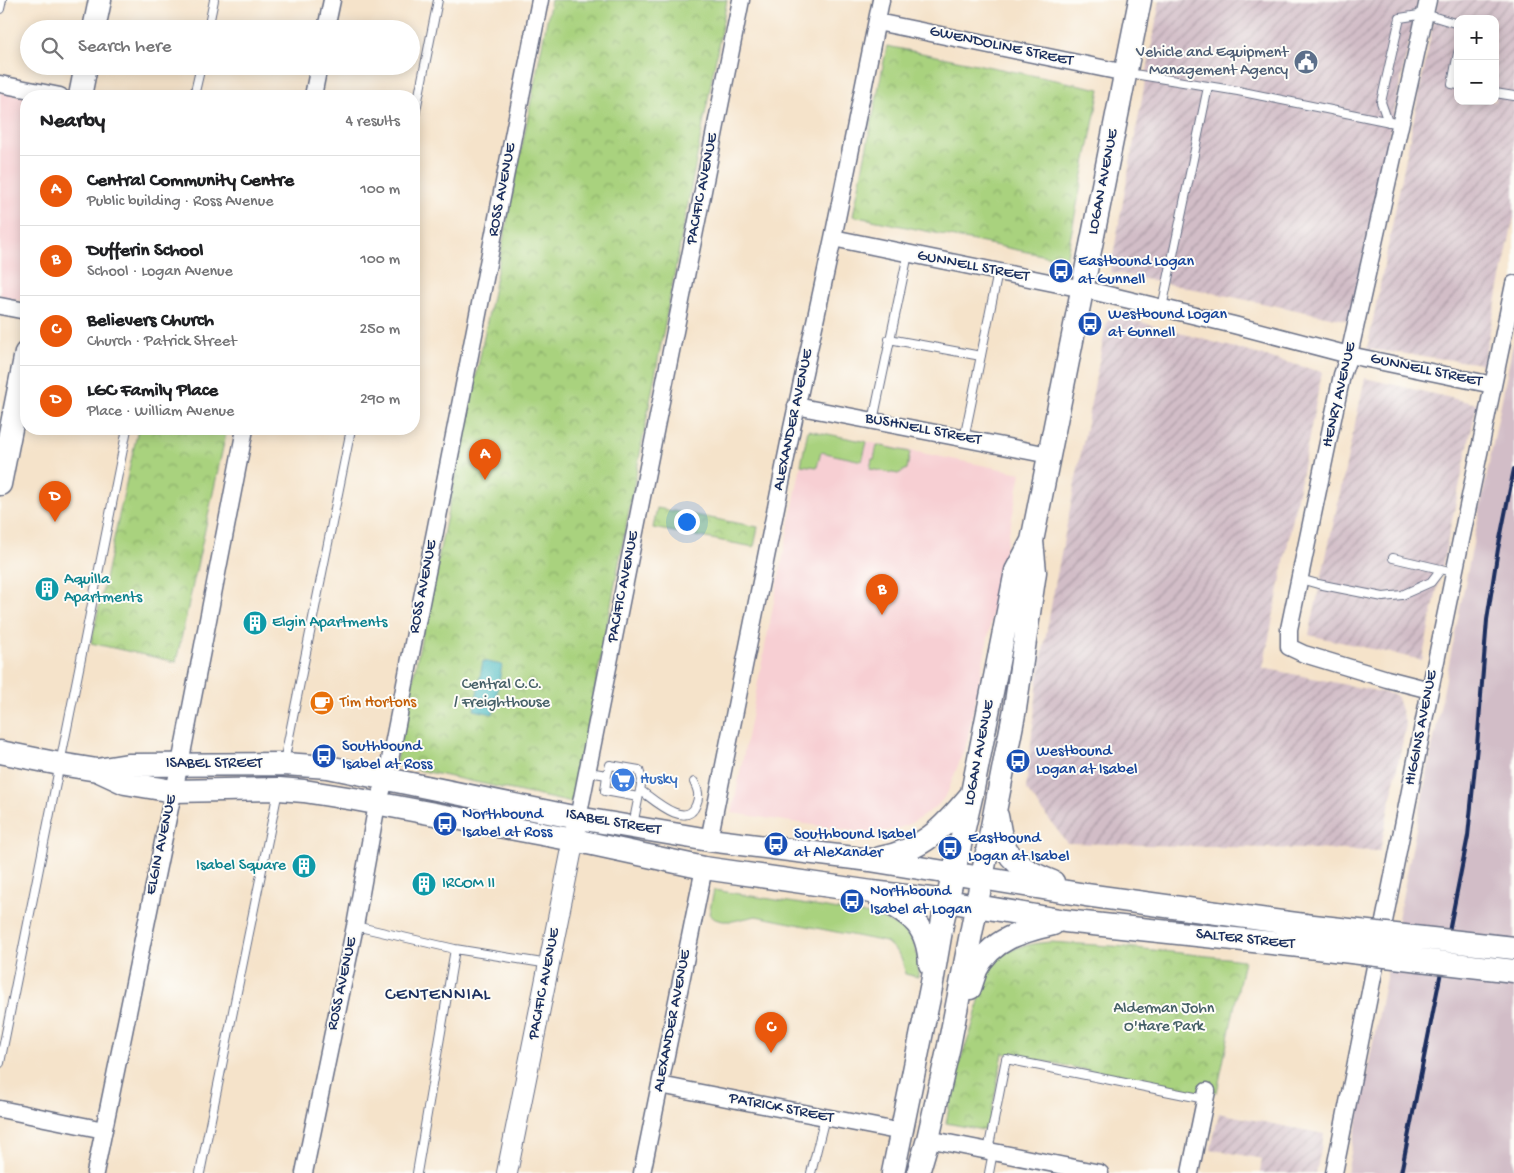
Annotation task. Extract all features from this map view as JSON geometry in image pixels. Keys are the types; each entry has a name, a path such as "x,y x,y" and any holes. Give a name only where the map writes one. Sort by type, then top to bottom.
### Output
{"main road":[{"path":"96,20 100,0"},
{"name":"LOGAN AVENUE","path":"918,1173 928,1139 949,1046 1015,709 1035,572 1032,541 1140,0"},
{"path":"81,90 84,75"},
{"path":"0,484 20,383"},
{"name":"LOGAN AVENUE","path":"893,1173 947,901 972,793 1016,571 1032,541"},
{"name":"ISABEL STREET","path":"0,752 97,770 125,783 174,791 279,789 330,795 574,840 704,868 977,906"},
{"name":"ISABEL STREET","path":"97,770 128,764 284,764 328,767 578,818 709,840 870,860 982,878"},
{"path":"870,860 897,855 926,840 946,823 972,793"},
{"path":"996,809 1003,843 1016,862 1028,871 1086,895"},
{"name":"SALTER STREET","path":"982,878 1514,971"},
{"path":"872,892 904,912 920,927 929,948 932,983"},
{"name":"SALTER STREET","path":"977,906 1066,921 1514,948"},
{"path":"949,1046 976,970 982,960 999,944 1015,934 1066,921"}],"street":[{"path":"328,20 332,0"},
{"name":"ROSS AVENUE","path":"304,1173 355,926 371,836 386,779 540,0"},
{"name":"PACIFIC AVENUE","path":"506,1173 588,772 740,0"},
{"name":"ALEXANDER AVENUE","path":"709,840 796,406 833,238 881,0"},
{"name":"HENRY AVENUE","path":"1426,7 1394,123 1348,355 1342,375 1289,629 1290,647 1304,654 1430,690"},
{"name":"GWENDOLINE STREET","path":"877,22 1126,73"},
{"path":"314,90 317,75"},
{"path":"0,84 30,90"},
{"name":"GUNNELL STREET","path":"833,238 1082,289 1234,325 1348,355 1493,385"},
{"name":"HIGGINS AVENUE","path":"1334,1173 1430,690 1448,570 1493,385 1514,284"},
{"path":"0,306 20,311"},
{"name":"BUSHNELL STREET","path":"796,406 1049,455"},
{"name":"ELGIN AVENUE","path":"95,1173 180,764 244,435"},
{"name":"ALEXANDER AVENUE","path":"642,1173 704,868"},
{"name":"PATRICK STREET","path":"660,1085 902,1132"},
{"path":"1190,1173 1206,1095"},
{"path":"0,1109 104,1130"},
{"path":"928,1139 1100,1173"}],"lane":[{"path":"0,9 2,0"},
{"path":"210,20 214,0"},
{"path":"420,90 438,0"},
{"path":"1394,123 1381,102 1400,18 1426,7 1454,22"},
{"path":"1126,73 1238,91 1394,123"},
{"path":"1454,74 1452,84 1454,84"},
{"path":"195,90 198,75"},
{"path":"1162,308 1208,87"},
{"path":"1499,94 1514,96"},
{"path":"872,421 908,254"},
{"path":"964,438 998,272"},
{"path":"890,339 981,356"},
{"path":"0,1063 126,435"},
{"path":"284,764 350,435"},
{"path":"1393,558 1448,570"},
{"path":"1300,578 1318,584 1383,597 1402,595 1431,582 1448,570"},
{"path":"632,827 639,794 642,780 639,770 610,765 605,791 639,794 683,816 695,808 698,795 694,782"},
{"path":"588,772 608,775"},
{"path":"642,780 650,775"},
{"path":"200,1173 279,789"},
{"path":"355,926 455,949 549,964"},
{"path":"417,1173 455,949"},
{"path":"989,1173 1006,1059 1206,1095"},
{"path":"811,1173 826,1117"}],"shaded area":[{"path":"1160,0 1418,0 1350,321 1110,272"},
{"path":"1438,0 1514,0 1514,217 1483,364 1367,349"},
{"path":"0,92 20,96 20,301 0,297"},
{"path":"1122,317 1322,372 1263,668 1396,695 1406,725 1380,851 1067,843 1026,789 1038,679 1107,321"},
{"path":"1514,339 1514,1173 1347,1173"},
{"path":"1365,378 1477,404 1422,660 1309,635"},
{"path":"808,430 1021,473 967,742 947,794 938,805 920,818 894,830 860,832 732,813"},
{"path":"1219,1113 1324,1134 1316,1173 1260,1173 1262,1159 1211,1149"}],"green space":[{"name":"Central C.C. / Freighthouse","path":"551,0 727,0 573,803 395,765 479,362"},
{"path":"887,46 1100,89 1066,260 853,216"},
{"path":"808,430 867,442 862,461 821,452 817,467 801,465"},
{"path":"137,435 226,435 176,662 91,643"},
{"path":"877,445 910,452 907,469 898,474 870,469"},
{"path":"657,508 758,527 754,547 653,528"},
{"path":"714,890 870,915 882,919 902,929 913,943 918,963 918,977 905,974 900,956 886,942 756,916 733,921 715,919 709,914"},
{"name":"Alderman John O'Hare Park","path":"1050,942 1126,947 1244,960 1217,1092 1202,1088 1200,1093 1003,1053 988,1131 946,1123 956,1074 987,974 1003,955 1029,945"}],"water":[{"path":"483,661 502,665 493,714 474,710"}],"railway":[{"path":"1401,1173 1468,836 1487,620 1498,549 1514,469"}],"place":[{"name":"Vehicle and Equipment Management Agency","path":"1306,62"},
{"name":"Eastbound Logan at Gunnell","path":"1061,271"},
{"name":"Westbound Logan at Gunnell","path":"1090,324"},
{"name":"Central Community Centre","path":"485,480"},
{"name":"LGC Family Place","path":"55,522"},
{"name":"Aquilla Apartments","path":"47,589"},
{"name":"Dufferin School","path":"882,615"},
{"name":"Elgin Apartments","path":"255,623"},
{"name":"Tim Hortons","path":"322,703"},
{"name":"Southbound Isabel at Ross","path":"324,756"},
{"name":"Westbound Logan at Isabel","path":"1018,761"},
{"name":"Husky","path":"623,780"},
{"name":"Northbound Isabel at Ross","path":"445,824"},
{"name":"Southbound Isabel at Alexander","path":"776,844"},
{"name":"Eastbound Logan at Isabel","path":"950,848"},
{"name":"Isabel Square","path":"304,866"},
{"name":"IRCOM II","path":"424,884"},
{"name":"Northbound Isabel at Logan","path":"852,901"},
{"name":"Believers Church","path":"771,1053"}],"district":[{"name":"CENTENNIAL","path":"438,995"}]}
